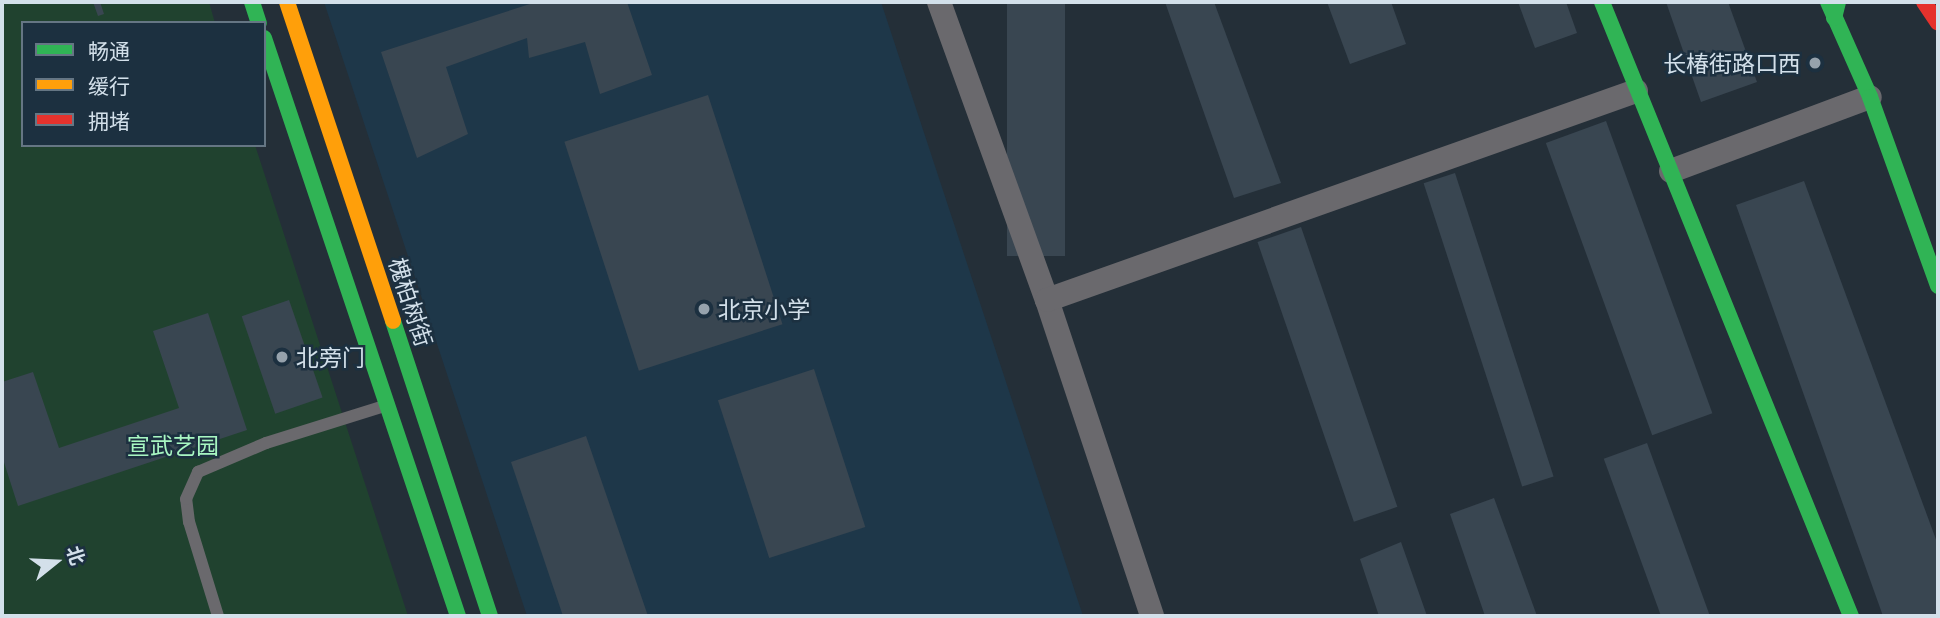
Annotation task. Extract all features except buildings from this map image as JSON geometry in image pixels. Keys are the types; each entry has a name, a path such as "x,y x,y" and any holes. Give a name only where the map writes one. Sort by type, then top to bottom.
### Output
{"main road":[{"path":"252,2 258,21"},
{"name":"槐柏树街","path":"287,2 491,616"},
{"path":"1602,2 1851,616"},
{"path":"1828,2 1870,97 1938,286"},
{"path":"1834,18 1838,2"},
{"path":"1924,2 1938,23"},
{"path":"266,44 458,616"}],"street":[{"path":"939,2 1047,300 1152,616"},
{"path":"1047,300 1636,91"},
{"path":"1671,171 1870,97"}],"lane":[{"path":"218,616 189,523 186,499 198,472 266,443 387,405"}],"shaded area":[{"name":"北京小学","path":"324,2 881,2 1083,616 527,616"}],"green space":[{"name":"宣武艺园","path":"2,2 209,2 214,21 21,21 21,147 256,147 408,616 2,616"}],"traffic: fast":[{"path":"252,2 258,21"},
{"path":"1602,2 1851,616"},
{"path":"1828,2 1870,97 1938,286"},
{"path":"1834,18 1838,2"},
{"path":"266,44 458,616"},
{"path":"393,321 490,616"}],"traffic: slow":[{"path":"287,2 393,321"}],"traffic: jam":[{"path":"1924,2 1938,23"}],"place":[{"name":"长椿街路口西","path":"1815,63"},
{"name":"北京小学","path":"704,309"},
{"name":"北旁门","path":"282,357"}]}
